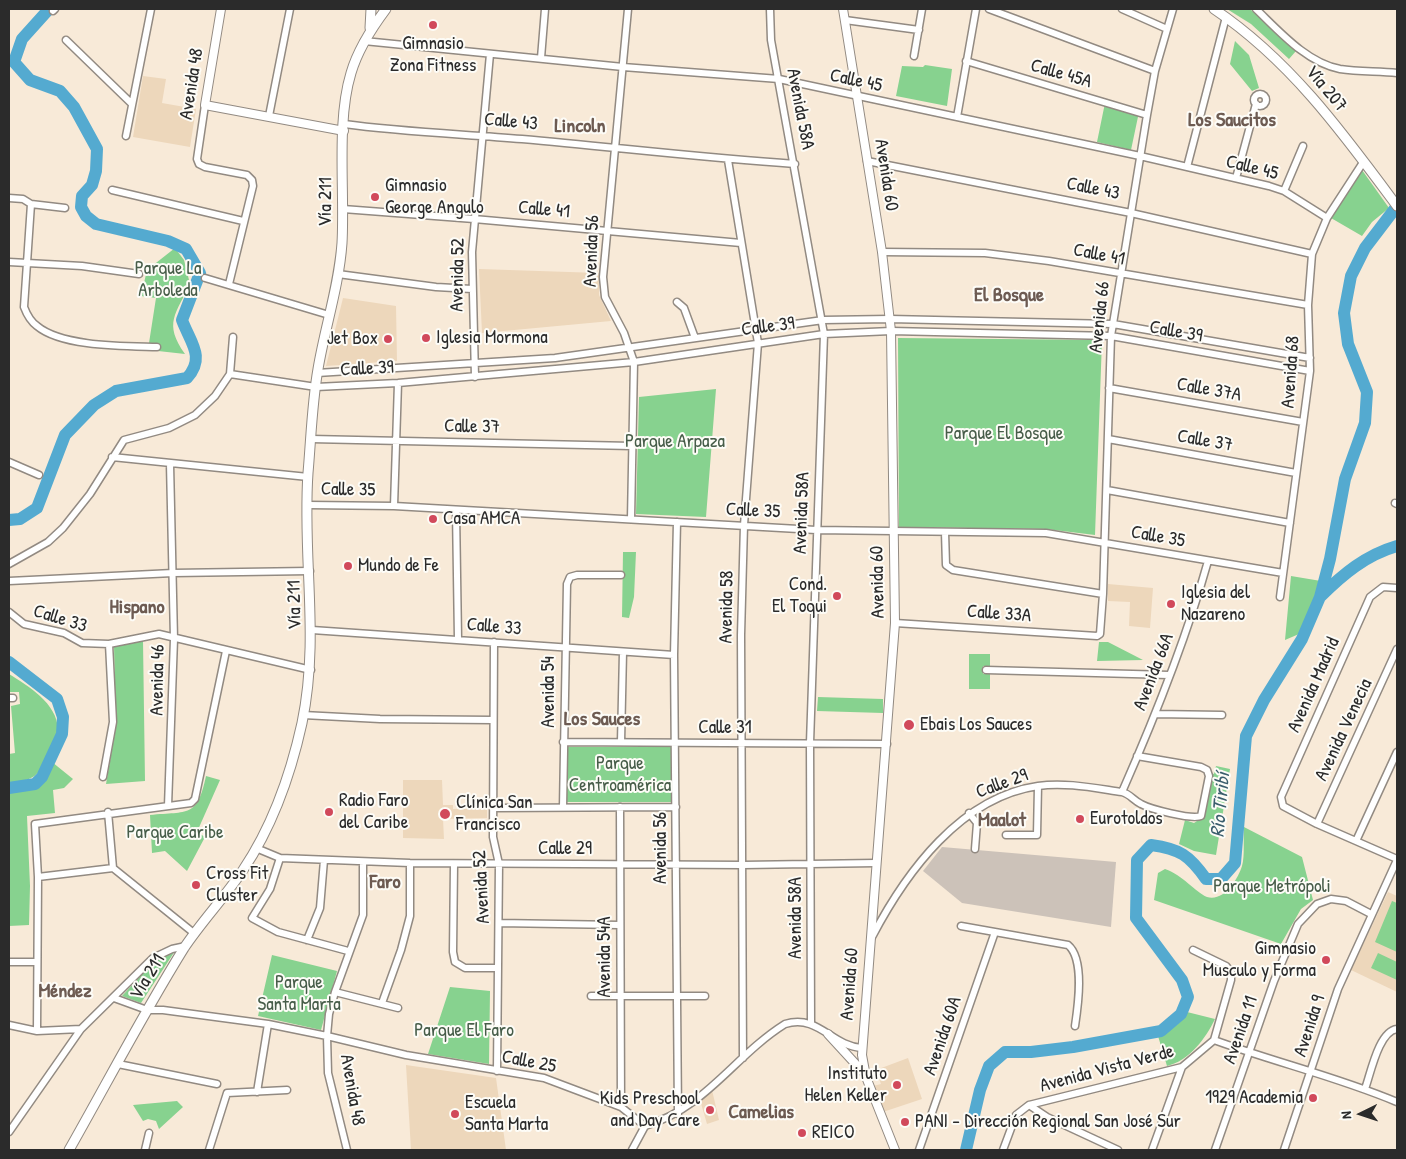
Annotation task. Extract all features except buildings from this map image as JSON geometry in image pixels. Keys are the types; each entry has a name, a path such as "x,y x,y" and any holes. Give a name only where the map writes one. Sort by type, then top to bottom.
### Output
{"main road":[{"path":"370,30 371,9"},
{"name":"Vía 211","path":"69,1150 147,1010 186,946 244,869 272,815 290,767 304,715 311,670 312,630 308,477 317,373 338,274 343,209 344,128 347,87 355,61 364,41 386,9"},
{"name":"Vía 207","path":"1214,9 1247,32 1302,84 1364,161 1397,206"}],"street":[{"path":"126,136 151,9"},
{"name":"Avenida 48","path":"221,9 197,159 199,164 205,167 246,176 252,180 253,186 243,221"},
{"path":"269,116 290,9"},
{"path":"540,58 545,9"},
{"name":"Avenida 56","path":"628,9 603,277 605,297 634,362 631,519"},
{"name":"Avenida 58A","path":"770,9 772,40 824,334 810,743 811,1023"},
{"name":"Avenida 60","path":"843,9 882,252 891,331 895,623 862,1062 866,1077 895,1150"},
{"path":"914,56 922,9"},
{"path":"957,117 976,9"},
{"path":"989,9 1155,71"},
{"path":"1122,9 1167,29"},
{"name":"Avenida 66","path":"1100,634 1107,490 1111,336 1155,71 1173,9"},
{"path":"1256,9 1304,52 1322,64 1340,69 1397,73"},
{"path":"1187,167 1226,17"},
{"path":"845,20 919,30"},
{"path":"66,40 132,104"},
{"name":"Calle 45","path":"364,41 623,67 779,79 1236,178 1284,191 1327,218"},
{"name":"Avenida 52","path":"475,377 472,289 474,219 490,54"},
{"name":"Calle 45A","path":"966,61 1147,114"},
{"path":"1236,178 1256,104"},
{"name":"Calle 43","path":"205,105 344,128 483,135 728,160 795,164"},
{"path":"1284,191 1303,146"},
{"name":"Avenida 58","path":"728,160 758,343 744,525 741,635 743,1058"},
{"name":"Calle 43","path":"867,161 1131,212 1312,254"},
{"name":"Avenida 68","path":"1280,597 1310,371 1308,305 1312,254 1327,218 1364,161"},
{"path":"112,190 243,221 229,284"},
{"path":"9,198 23,198 31,204 65,208"},
{"path":"31,204 24,307 29,319 37,326 56,336 109,344 157,347"},
{"name":"Calle 41","path":"343,209 741,243"},
{"name":"Calle 41","path":"882,252 985,253 1049,260 1120,274 1308,305"},
{"path":"9,262 28,262 139,274"},
{"path":"338,274 436,287 472,289"},
{"path":"205,278 329,316"},
{"path":"677,302 684,308 695,338"},
{"name":"Calle 39","path":"317,373 474,365 629,348 823,320 890,319 1113,324 1310,358"},
{"name":"Calle 39","path":"230,374 316,387 398,383 634,362 824,334 891,331 1111,336 1310,371"},
{"path":"9,564 48,542 64,528 90,494 124,440 169,428 194,415 215,396 230,374 233,337"},
{"path":"394,506 398,383"},
{"name":"Calle 37A","path":"1109,388 1303,422"},
{"name":"Calle 37","path":"311,439 632,446"},
{"name":"Calle 37","path":"1108,439 1296,473"},
{"path":"112,457 308,477"},
{"path":"9,462 39,474"},
{"name":"Avenida 46","path":"168,806 174,638 170,464"},
{"path":"1107,490 1290,523"},
{"name":"Calle 35","path":"308,505 394,506 816,530 1046,532 1283,574"},
{"path":"456,511 458,639"},
{"name":"Avenida 56","path":"677,522 674,655 678,1114"},
{"name":"Calle 33A","path":"946,532 946,565 962,573 1103,594"},
{"name":"Avenida 66A","path":"1122,792 1155,714 1197,600 1208,561"},
{"path":"9,581 173,573 310,571"},
{"name":"Avenida 54","path":"563,807 566,584 570,578 621,576"},
{"name":"Avenida Madrid","path":"1317,824 1284,806 1281,802 1281,797 1370,597 1383,587 1397,588"},
{"name":"Calle 33","path":"9,612 24,624 64,633 82,643 109,644 159,634 311,670"},
{"name":"Calle 33A","path":"895,623 1096,636 1100,634"},
{"name":"Calle 33","path":"312,630 674,655"},
{"name":"Avenida 52","path":"494,642 493,836 499,864 497,1071"},
{"path":"103,778 113,722 109,644"},
{"name":"Avenida Venecia","path":"1317,824 1397,649"},
{"path":"37,1031 38,877 35,824 108,812 186,805 195,798 226,651"},
{"path":"621,742 623,652"},
{"path":"986,670 1169,675"},
{"path":"1155,714 1222,715"},
{"path":"304,715 380,719 493,720"},
{"name":"Calle 31","path":"563,742 887,744"},
{"path":"1356,841 1397,752"},
{"name":"Calle 29","path":"870,941 889,907 946,833 969,813 990,802 1023,789 1038,786 1066,785 1122,792 1129,794 1143,805 1192,818 1201,816 1209,776 1207,770 1201,767 1138,756"},
{"path":"1006,835 1037,836 1038,786"},
{"name":"Avenida 54A","path":"620,807 621,1107"},
{"path":"494,808 676,807"},
{"path":"108,812 113,868"},
{"path":"969,813 977,823 975,849"},
{"path":"1317,824 1397,859"},
{"name":"Calle 29","path":"256,848 280,858 363,862 621,865 876,862"},
{"path":"280,858 270,889 252,918 278,932 348,951"},
{"name":"Avenida 9","path":"1284,1150 1338,989 1397,859"},
{"path":"307,940 320,908 324,860"},
{"name":"Avenida 48","path":"348,1150 328,1073 327,1036 329,1014 335,992 348,951 363,915 363,862"},
{"path":"382,1003 401,950 410,916 410,863"},
{"path":"454,864 453,952 455,962 465,968 498,968"},
{"path":"38,877 113,868 195,934"},
{"name":"Avenida 11","path":"1215,1150 1274,981 1298,924 1310,910 1322,901 1339,899 1371,914"},
{"path":"499,923 620,924"},
{"path":"961,926 1068,945 1073,949 1078,972 1075,1026"},
{"name":"Avenida 60A","path":"919,1150 995,932"},
{"path":"9,1132 81,1029 152,958 172,949 186,946"},
{"path":"1193,950 1226,966 1232,972 1232,980 1214,1040 1365,1089 1397,1102"},
{"path":"9,962 37,962"},
{"path":"335,992 398,1008"},
{"path":"591,996 705,996"},
{"name":"Calle 25","path":"114,998 147,1010 163,1010 268,1024 406,1055 544,1078 621,1107 645,1126"},
{"path":"632,1150 645,1126 678,1114 702,1096 743,1058 785,1024 796,1022 811,1023 851,1047 862,1048"},
{"path":"257,1092 268,1024"},
{"path":"9,1025 37,1031 81,1029"},
{"path":"1365,1089 1383,1038 1394,1029"},
{"path":"828,1034 849,1054 866,1077"},
{"name":"Avenida Vista Verde","path":"1003,1150 1016,1115 1029,1105 1182,1068 1214,1040"},
{"path":"118,1064 217,1084"},
{"path":"1152,1150 1182,1068"},
{"path":"209,1150 227,1093 287,1090"},
{"path":"1029,1105 1047,1117 1118,1150"},
{"path":"145,1150 149,1133"}],"shaded area":[{"path":"143,76 166,79 162,103 196,109 190,147 133,137"},
{"path":"479,269 599,273 599,295 611,321 482,333"},
{"path":"343,298 396,306 397,361 326,366"},
{"path":"1108,584 1153,588 1150,628 1129,626 1130,602 1108,601"},
{"name":"Clínica San Francisco","path":"403,780 442,780 443,805 453,805 453,809 487,808 487,818 443,819 444,839 403,838"},
{"path":"942,847 1116,862 1111,927 962,903 923,871"},
{"path":"1388,892 1397,896 1397,992 1351,970"},
{"name":"Instituto Helen Keller","path":"908,1058 922,1099 883,1112 873,1086 881,1084 876,1070"},
{"name":"Escuela Santa Marta","path":"406,1065 496,1078 506,1150 411,1150"},
{"name":"Kids Preschool and Day Care","path":"712,1090 719,1120 707,1124 700,1100"}],"green space":[{"path":"1227,9 1250,9 1296,51 1289,59 1251,24"},
{"path":"1235,41 1249,55 1259,88 1252,91 1230,64"},
{"path":"925,65 952,69 947,106 896,96 902,66 923,67"},
{"path":"1105,103 1139,112 1131,150 1097,142"},
{"path":"1362,170 1389,208 1372,222 1362,236 1331,218"},
{"name":"Parque La Arboleda","path":"175,248 184,260 190,284 176,311 173,326 178,343 185,354 158,351 158,344 149,343 156,298 141,296 147,270"},
{"name":"Parque El Bosque","path":"898,338 1102,340 1095,535 1046,529 899,527"},
{"name":"Parque Arpaza","path":"716,389 706,517 636,514 639,397"},
{"path":"623,552 636,552 634,597 629,618 622,617"},
{"path":"1291,576 1321,581 1315,600 1299,634 1285,640"},
{"path":"143,641 145,781 106,784 116,726 114,647 130,642"},
{"path":"1099,642 1108,642 1143,660 1097,661"},
{"path":"969,654 990,654 990,666 983,666 983,674 990,674 990,689 969,689"},
{"path":"9,674 33,690 47,703 53,711 58,729 52,748 40,770 28,779 9,783 9,754 15,753 11,706 20,704 19,692 9,692"},
{"path":"818,697 883,699 883,713 817,711"},
{"name":"Parque Centroamérica","path":"567,747 672,747 673,802 567,802"},
{"path":"52,762 73,779 64,788 53,790 55,813 27,816 30,886 29,925 9,926 9,791 31,787 40,781"},
{"path":"1216,766 1230,769 1216,855 1194,851 1179,844 1185,820 1194,823 1200,819 1211,773 1214,774"},
{"name":"Parque Caribe","path":"206,776 220,780 197,832 205,837 187,871 165,851 152,853 150,815 182,812 195,806 203,790"},
{"name":"Parque Metrópoli","path":"1244,827 1302,857 1313,900 1301,909 1281,944 1154,900 1158,873 1165,869 1177,875 1207,897 1213,898 1224,893 1234,883 1242,866"},
{"path":"1392,901 1397,903 1397,952 1375,942"},
{"path":"175,951 141,1003 122,996 156,959"},
{"path":"1378,953 1397,962 1397,980 1371,968"},
{"name":"Parque Santa Marta","path":"272,955 337,971 321,1030 258,1016"},
{"name":"Parque El Faro","path":"450,987 490,991 489,1064 428,1054"},
{"path":"1187,1012 1215,1019 1207,1034 1196,1048 1183,1059 1167,1066 1158,1036 1175,1026"},
{"path":"177,1101 183,1107 159,1129 156,1121 148,1119 143,1121 133,1105"}],"waterway":[{"path":"9,520 20,519 37,508 65,435 94,405 116,391 187,378 193,370 196,356 195,349 182,320 200,273 186,249 168,241 96,224 86,216 81,207 82,196 92,185 96,171 97,149 74,107 60,91 30,80 14,62 22,39 49,9"},
{"name":"Río Tiribí","path":"966,1150 980,1090 989,1066 1005,1052 1031,1052 1073,1047 1161,1031 1181,1014 1188,997 1182,980 1136,918 1137,860 1151,845 1177,851 1189,859 1206,879 1221,879 1235,863 1246,736 1264,700 1302,639 1320,597 1330,559 1345,479 1365,423 1367,392 1348,344 1344,313 1351,276 1365,248 1397,206"},
{"path":"1320,597 1337,581 1365,560 1397,546"},
{"path":"9,662 57,699 63,717 62,734 42,777 35,784 9,788"}],"place":[{"name":"Gimnasio Zona Fitness","path":"433,25"},
{"name":"Gimnasio George Angulo","path":"375,197"},
{"name":"Iglesia Mormona","path":"426,338"},
{"name":"Jet Box","path":"388,339"},
{"name":"Casa AMCA","path":"433,519"},
{"name":"Mundo de Fe","path":"348,566"},
{"name":"Cond. El Toqui","path":"837,596"},
{"name":"Iglesia del Nazareno","path":"1171,604"},
{"name":"Ebais Los Sauces","path":"909,725"},
{"name":"Radio Faro del Caribe","path":"329,812"},
{"name":"Clínica San Francisco","path":"445,814"},
{"name":"Eurotoldos","path":"1080,819"},
{"name":"Cross Fit Cluster","path":"196,885"},
{"name":"Gimnasio Musculo y Forma","path":"1326,960"},
{"name":"Instituto Helen Keller","path":"897,1085"},
{"name":"1929 Academia","path":"1313,1098"},
{"name":"Kids Preschool and Day Care","path":"710,1110"},
{"name":"Escuela Santa Marta","path":"455,1114"},
{"name":"PANI - Dirección Regional San José Sur","path":"905,1122"},
{"name":"REICO","path":"802,1133"}],"district":[{"name":"Los Saucitos","path":"1232,121"},
{"name":"Lincoln","path":"580,127"},
{"name":"El Bosque","path":"1009,296"},
{"name":"Hispano","path":"137,608"},
{"name":"Los Sauces","path":"602,720"},
{"name":"Maalot","path":"1002,821"},
{"name":"Faro","path":"385,883"},
{"name":"Méndez","path":"65,992"},
{"name":"Camelias","path":"761,1113"}]}
